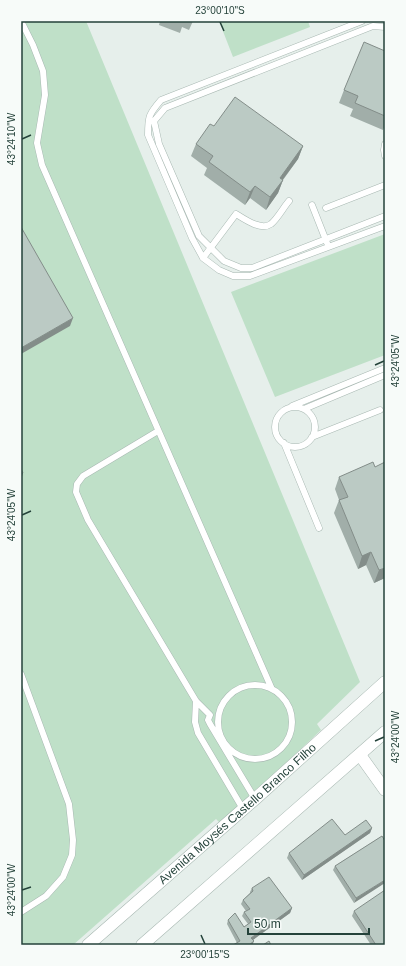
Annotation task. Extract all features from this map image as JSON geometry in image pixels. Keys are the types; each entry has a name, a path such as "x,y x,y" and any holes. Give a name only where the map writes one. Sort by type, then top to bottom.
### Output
{"street":[{"name":"Avenida Moysés Castello Branco Filho","path":"88,945 255,799 385,682"},
{"path":"142,945 385,732"},
{"path":"360,755 385,790"}],"lane":[{"path":"362,21 161,100 148,119 148,135 192,238 203,258 220,270 233,276 250,276 385,226"},
{"path":"22,22 42,70 46,95 37,143 42,165 271,688 281,694 290,710 292,717 292,729 287,741 279,751 268,758 255,760 243,757 231,751 223,741 218,729 218,717 221,706 227,696 237,689 248,685 260,684 271,688"},
{"path":"385,27 373,26 165,108 154,121 159,144 199,236 224,261 241,268 252,268 385,216"},
{"path":"385,144 385,156"},
{"path":"326,208 385,185"},
{"path":"203,258 236,214 264,226 270,224 288,201"},
{"path":"312,205 328,247"},
{"path":"318,528 284,443 276,433 275,426 280,413 285,409 385,368"},
{"path":"304,409 385,375"},
{"path":"285,409 298,407 304,409 313,418 315,424 312,437"},
{"path":"284,443 296,446 303,445 312,437 380,410"},
{"path":"158,431 83,476 77,484 76,492 88,520 196,701 210,715 208,720 210,724 255,799"},
{"path":"21,674 69,804 73,840 72,855 63,876 46,896 21,912"},
{"path":"196,701 195,722 198,733 243,809"}],"green space":[{"path":"21,21 86,21 360,682 317,724 321,730 221,824 216,819 73,945 21,945"},
{"path":"219,21 308,21 310,27 233,57"},
{"path":"385,234 385,355 275,397 231,292"}],"building":[{"path":"364,42 385,51 385,116 355,103 358,96 344,90"},
{"path":"235,97 303,146 280,178 283,180 270,197 255,186 250,192 209,162 213,156 196,144 210,124 214,126"},
{"path":"21,227 73,318 21,348"},
{"path":"373,462 375,467 385,462 385,568 379,570 371,552 362,556 339,500 348,497 339,477"},
{"path":"332,819 345,835 366,820 372,828 304,875 289,853"},
{"path":"382,836 385,841 385,880 356,898 335,866"},
{"path":"269,877 292,908 251,938 254,941 249,945 233,945 240,941 228,920 235,913 244,927 251,922 244,912 250,909 243,900 253,891 252,888"},
{"path":"385,890 385,945 376,945 354,911"},
{"path":"269,941 271,945 263,945"}]}
